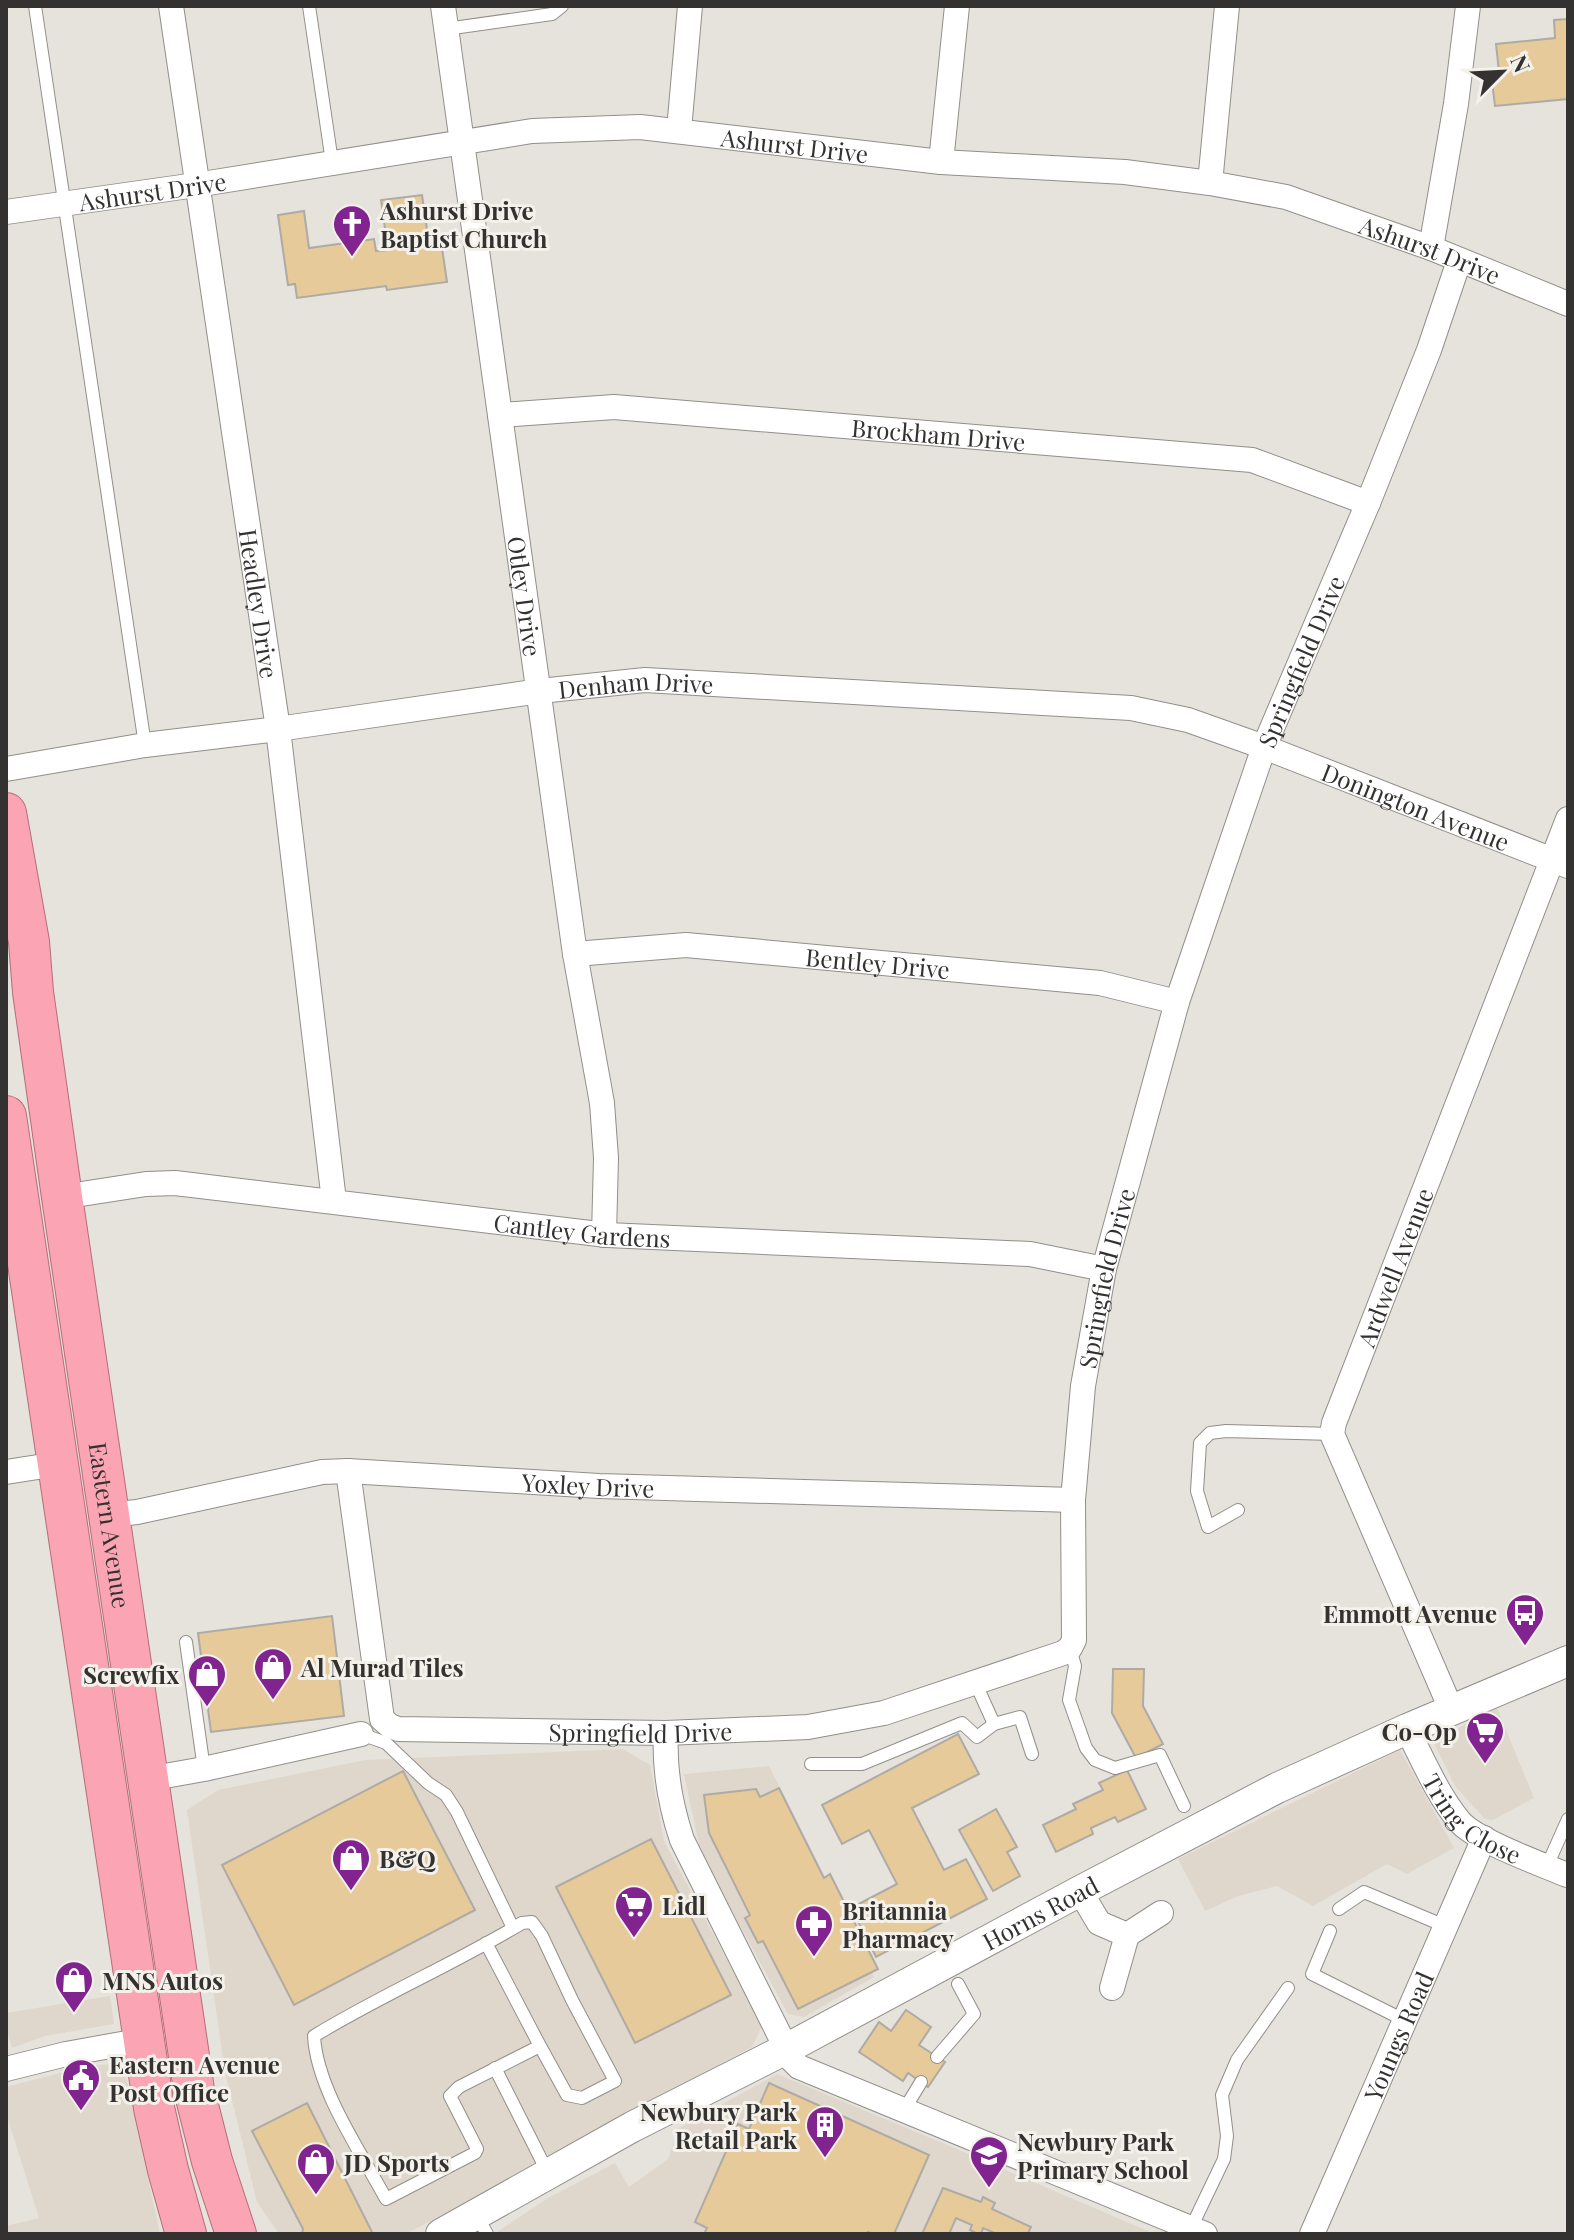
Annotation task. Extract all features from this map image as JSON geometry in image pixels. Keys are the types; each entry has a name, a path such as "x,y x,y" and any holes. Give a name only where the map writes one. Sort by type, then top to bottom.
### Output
{"highway":[{"name":"Eastern Avenue","path":"6,813 29,942 33,992 62,1197 194,2090 212,2161 236,2234"},
{"name":"Eastern Avenue","path":"6,1116 154,2108 186,2234"},
{"path":"194,2090 189,2158 194,2185 212,2234"}],"street":[{"name":"Headley Drive","path":"171,6 278,729 334,1201"},
{"path":"679,130 690,6"},
{"path":"941,162 957,6"},
{"path":"1210,183 1227,6"},
{"path":"1431,248 1456,104 1468,6"},
{"name":"Otley Drive","path":"444,18 575,954 602,1103 606,1158 604,1235"},
{"name":"Ashurst Drive","path":"6,212 532,131 640,127 941,162 1125,172 1286,197 1431,248 1568,304"},
{"name":"Springfield Drive","path":"348,1471 382,1719 398,1729 666,1733 808,1727 884,1713 1063,1653 1070,1648 1074,1640 1073,1500 1083,1386 1104,1269 1177,1002 1264,747 1368,503 1429,350 1459,261"},
{"name":"Brockham Drive","path":"500,415 614,407 1252,460 1368,503"},
{"name":"Denham Drive","path":"6,769 145,745 540,691 645,680 1131,708 1188,720 1264,747"},
{"name":"Donington Avenue","path":"1264,747 1560,863"},
{"name":"Ardwell Avenue","path":"1332,1434 1560,863 1568,819"},
{"name":"Bentley Drive","path":"575,954 686,945 1100,983 1177,1002"},
{"name":"Cantley Gardens","path":"62,1197 146,1184 175,1183 604,1235 1030,1254 1104,1269"},
{"path":"1332,1434 1451,1709"},
{"path":"6,1472 57,1464"},
{"name":"Yoxley Drive","path":"109,1515 137,1512 322,1472 348,1471 599,1486 1073,1500"},
{"name":"Horns Road","path":"441,2234 482,2224 548,2173 1277,1788 1451,1709 1568,1661"},
{"name":"Tring Close","path":"1407,1729 1429,1775 1462,1824 1484,1838 1557,1871"},
{"path":"666,1733 674,1817 682,1840 786,2049 799,2067 1198,2231"},
{"path":"148,1779 361,1734"},
{"name":"Youngs Road","path":"1312,2234 1484,1838"},
{"path":"1080,1891 1099,1923 1127,1935"},
{"path":"1112,1988 1127,1935 1161,1913"},
{"path":"6,2069 144,2040"}],"lane":[{"path":"35,6 145,745"},
{"path":"309,6 332,162"},
{"path":"444,18 552,14 562,6"},
{"path":"1238,1510 1208,1527 1197,1491 1200,1443 1210,1433 1332,1434"},
{"path":"186,1642 204,1769"},
{"path":"1070,1648 1075,1666 1069,1700 1086,1748 1095,1760 1115,1768 1160,1755 1184,1806"},
{"path":"975,1682 994,1724"},
{"path":"811,1764 862,1764 962,1723 977,1737 994,1724 1020,1717 1032,1754"},
{"path":"361,1734 386,1743 428,1783 446,1795 513,1928"},
{"path":"1557,1871 1568,1819"},
{"path":"1339,1909 1364,1892 1445,1926"},
{"path":"486,1943 567,2095 582,2098 615,2081 542,1936 532,1922 522,1923 314,2036 315,2054 328,2091 386,2199 475,2153 477,2149 450,2096 459,2087 540,2046"},
{"path":"1330,1931 1312,1974 1404,2020"},
{"path":"937,2057 974,2014 958,1984"},
{"path":"1198,2231 1224,2159 1227,2136 1222,2095 1237,2060 1288,1988"},
{"path":"495,2068 548,2173"},
{"path":"904,2110 921,2082"}],"shaded area":[{"path":"1497,1708 1534,1798 1493,1820 1485,1819 1455,1786 1433,1741"},
{"path":"623,1749 650,1765 664,1841 762,2026 752,2047 406,2234 279,2234 257,2202 225,2072 187,1810 218,1790 365,1760"},
{"path":"1400,1750 1454,1848 1407,1874 1387,1864 1313,1906 1277,1886 1238,1896 1205,1911 1178,1859"},
{"path":"769,1766 874,1977 804,2017 788,2014 701,1854 684,1774"},
{"path":"110,1996 114,2024 45,2036 12,2048 6,2028 6,2013"},
{"path":"123,2063 160,2234 6,2234 6,2226 39,2218 6,2113 6,2087 87,2066"},
{"path":"777,2074 1155,2234 494,2234 548,2198 615,2163 629,2187 668,2159 679,2128"}],"building":[{"path":"1568,19 1568,99 1495,106 1491,73 1499,72 1496,44 1555,38 1554,20"},
{"path":"422,195 430,250 442,248 447,282 387,290 386,286 297,298 295,284 288,285 278,215 304,211 309,248 374,239 376,251 388,250 381,200"},
{"path":"332,1616 344,1716 211,1732 198,1633"},
{"path":"1113,1669 1144,1669 1143,1706 1163,1744 1136,1758 1112,1713"},
{"path":"958,1734 979,1774 912,1808 944,1870 966,1859 987,1899 876,1957 851,1908 897,1884 869,1830 842,1844 822,1805"},
{"path":"1127,1770 1146,1809 1118,1822 1115,1817 1091,1828 1093,1834 1056,1852 1043,1825 1076,1809 1073,1804 1103,1790 1099,1783"},
{"path":"403,1771 475,1910 294,2005 222,1865"},
{"path":"779,1788 824,1878 830,1874 878,1969 798,2009 763,1941 758,1943 745,1918 750,1915 709,1833 704,1795 756,1789 760,1797"},
{"path":"996,1809 1017,1847 1007,1852 1020,1876 993,1891 959,1830"},
{"path":"651,1839 731,1995 635,2043 556,1887"},
{"path":"906,2010 931,2027 919,2045 945,2062 928,2087 908,2073 903,2081 859,2052 879,2022 891,2031"},
{"name":"Newbury Park Retail Park","path":"769,2083 929,2155 894,2234 704,2234 707,2228 695,2222 738,2124 749,2129"},
{"path":"307,2103 373,2234 302,2234 303,2229 252,2131"},
{"path":"943,2188 981,2202 983,2197 995,2203 992,2209 1031,2227 1030,2234 997,2234 983,2228 978,2234 970,2230 972,2225 956,2218 949,2234 922,2234"}],"place":[{"name":"Ashurst Drive Baptist Church","path":"352,258"},
{"name":"Emmott Avenue","path":"1525,1647"},
{"name":"Al Murad Tiles","path":"273,1701"},
{"name":"Screwfix","path":"207,1708"},
{"name":"Co-Op","path":"1485,1765"},
{"name":"B&Q","path":"351,1892"},
{"name":"Lidl","path":"634,1939"},
{"name":"Britannia Pharmacy","path":"814,1958"},
{"name":"MNS Autos","path":"74,2014"},
{"name":"Eastern Avenue Post Office","path":"81,2112"},
{"name":"Newbury Park Retail Park","path":"825,2159"},
{"name":"Newbury Park Primary School","path":"989,2189"},
{"name":"JD Sports","path":"316,2196"}]}
